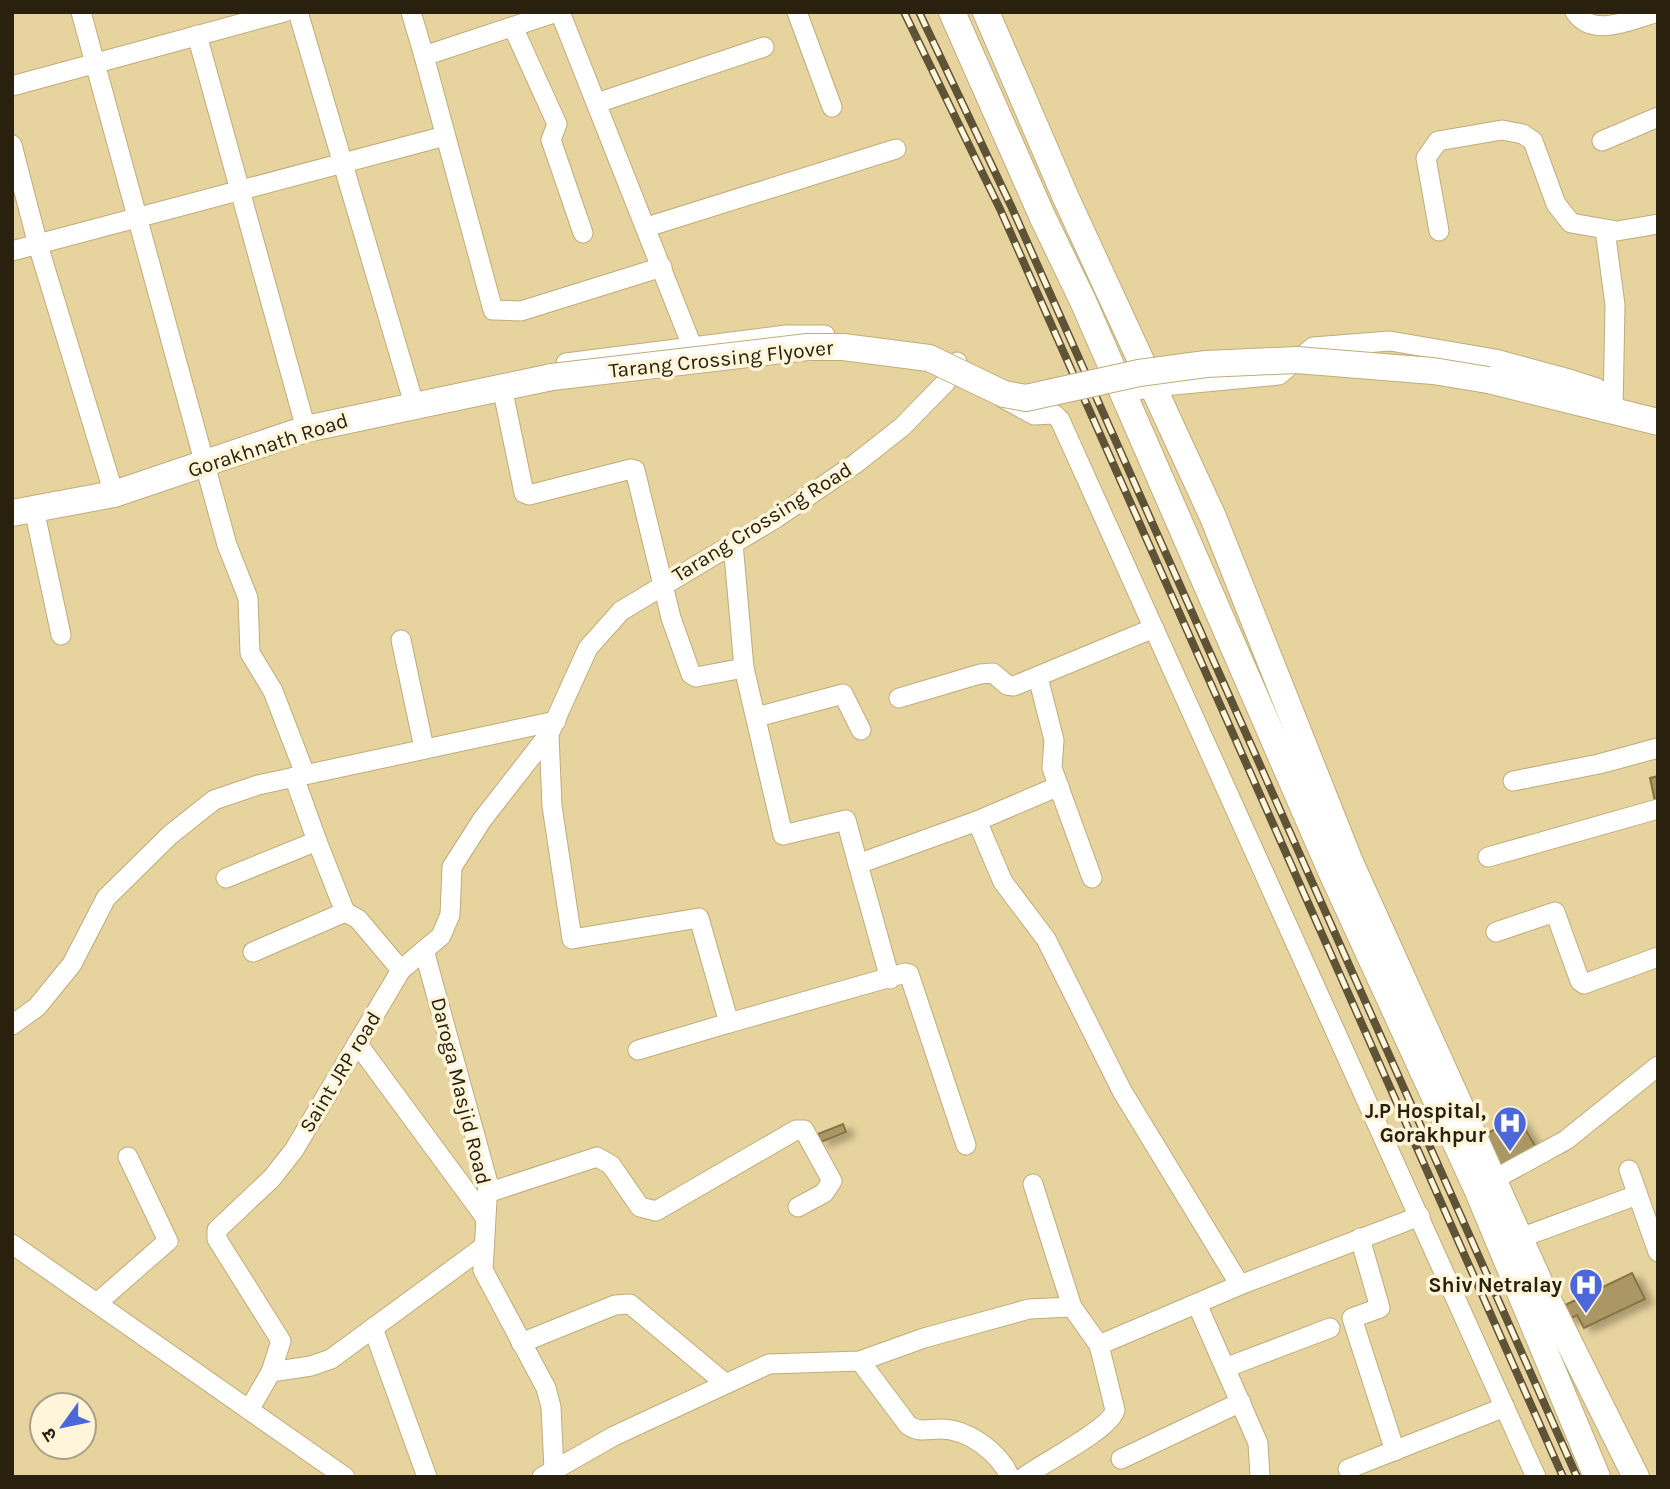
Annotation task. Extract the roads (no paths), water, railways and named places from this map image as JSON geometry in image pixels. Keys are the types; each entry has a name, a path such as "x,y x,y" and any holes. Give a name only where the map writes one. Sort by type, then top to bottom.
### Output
{"main road":[{"path":"952,12 1124,394 1331,871 1485,1184 1520,1238 1636,1477"},
{"path":"986,12 1066,198 1213,517 1350,862 1485,1184 1540,1342 1597,1477"},
{"name":"Tarang Crossing Flyover","path":"514,384 552,377 807,347 843,347 929,358 1004,394 1026,398 1139,373 1206,364 1297,360 1433,371 1488,380 1658,422"},
{"name":"Gorakhnath Road","path":"23,511 114,494 205,466 306,429 514,384"}],"street":[{"path":"81,12 227,545 248,598 247,633 250,653 273,691 317,841 345,912 358,919 401,970"},
{"path":"12,86 284,12"},
{"path":"298,12 414,404"},
{"path":"411,12 493,310 521,311 589,293 662,267"},
{"path":"424,56 559,12 647,227 692,346"},
{"path":"797,12 832,107"},
{"path":"1575,12 1581,21 1595,26 1658,12"},
{"path":"513,27 557,124 551,141 583,233"},
{"path":"197,35 306,429"},
{"path":"597,103 764,47"},
{"path":"1602,141 1658,117"},
{"path":"1439,231 1426,158 1430,148 1438,141 1502,130 1523,134 1533,141 1563,216 1571,223 1605,230 1658,224"},
{"path":"12,251 445,136"},
{"path":"12,145 38,245 114,494"},
{"path":"647,227 896,149"},
{"path":"1602,408 1615,305 1605,230"},
{"path":"744,668 693,677 671,618 635,470 529,495 524,493 514,384 547,366 786,335 839,335 922,350 956,361 1014,406 1034,415 1054,414 1060,420 1536,1477"},
{"path":"1124,394 1153,387 1279,374 1313,347 1390,341 1495,359 1569,379 1597,388 1602,408"},
{"name":"Tarang Crossing Road","path":"552,727 588,648 621,611 776,518 902,427 946,382 956,361"},
{"path":"23,511 61,635"},
{"path":"733,543 744,668 783,835 846,820 890,979"},
{"path":"899,698 980,674 993,673 1010,687 1154,628"},
{"path":"401,640 424,748"},
{"path":"1038,677 1054,740 1052,768 1092,877"},
{"path":"757,717 843,694 861,730"},
{"path":"12,1025 37,1007 72,964 106,898 170,835 214,800 300,776 424,748 552,727 552,806 569,936 576,939 699,918 729,1023"},
{"name":"Saint JRP road","path":"249,1410 271,1372 281,1341 216,1235 272,1178 294,1150 401,970 441,936 450,915 452,867 482,820 552,727"},
{"path":"1513,781 1599,764 1658,748"},
{"path":"858,864 977,821 1059,786"},
{"path":"1488,857 1658,809"},
{"path":"977,821 1003,882 1046,939 1122,1091 1240,1285"},
{"path":"226,878 317,841"},
{"path":"253,952 345,912"},
{"path":"1496,932 1555,912 1580,981 1584,984 1658,957"},
{"name":"Daroga Masjid Road","path":"424,950 488,1183 482,1248 483,1270 549,1398 548,1473"},
{"path":"638,1050 905,973 911,976 967,1145"},
{"path":"357,1043 485,1217"},
{"path":"1485,1184 1566,1140 1658,1066"},
{"path":"487,1194 597,1157 611,1165 640,1207 656,1211 796,1130 804,1130 832,1181 824,1193 798,1207"},
{"path":"97,1303 168,1241 159,1219 138,1185 128,1157"},
{"path":"1629,1170 1658,1252"},
{"path":"1024,1477 1055,1455 1098,1432 1113,1419 1113,1395 1099,1345 1072,1307 1033,1184"},
{"path":"1520,1238 1637,1195"},
{"path":"1099,1345 1240,1285 1420,1216"},
{"path":"1360,1238 1380,1308 1352,1318 1395,1451"},
{"path":"12,1244 345,1477"},
{"path":"271,1372 320,1364 482,1248"},
{"path":"521,1343 615,1305 630,1304 726,1384"},
{"path":"1197,1304 1258,1443 1260,1472 1242,1477"},
{"path":"548,1473 614,1436 778,1363 860,1361 924,1338 1029,1309 1072,1307"},
{"path":"373,1328 427,1477"},
{"path":"1226,1368 1330,1328"},
{"path":"860,1361 908,1425 920,1431 942,1429 968,1436 995,1455 1010,1477"},
{"path":"1121,1459 1241,1402"},
{"path":"1348,1469 1505,1407"}],"railway":[{"path":"904,12 1000,209 1563,1477"},
{"path":"919,12 1012,208 1577,1477"}],"place":[{"name":"J.P Hospital, Gorakhpur","path":"1510,1153"},
{"name":"Shiv Netralay","path":"1586,1315"}]}
